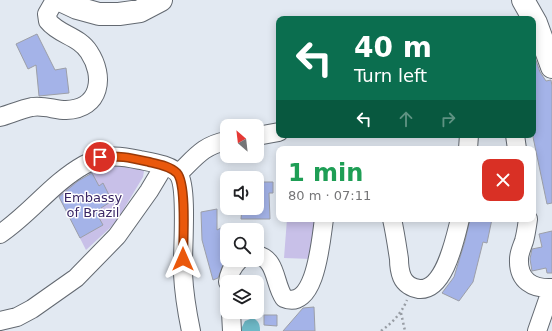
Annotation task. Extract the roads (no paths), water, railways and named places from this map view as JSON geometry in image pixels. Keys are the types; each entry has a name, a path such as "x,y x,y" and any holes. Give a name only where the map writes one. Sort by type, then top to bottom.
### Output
{"main road":[{"path":"60,0 77,8 99,14 119,14 140,11 161,0"},
{"path":"523,0 532,16"},
{"path":"536,23 552,67"}],"street":[{"path":"0,117 32,107 46,107 66,110 77,108 95,95 99,83 97,68 89,51 81,43 57,30 48,21 48,14 55,0"},
{"path":"264,135 276,133"},
{"path":"0,321 17,317 32,309 76,278 117,236 149,191 171,170 206,148 220,142"},
{"path":"0,234 11,227 54,186 84,165 100,157 115,156 171,170 182,186 184,204 183,272 185,299 191,331"},
{"path":"264,258 267,259 271,265 279,291 284,298 294,300 301,297 306,292 318,263 324,222"},
{"path":"393,222 402,276 407,284 416,289 426,289 435,284 438,280 451,253 459,222"},
{"path":"527,222 519,260 521,272 527,282 532,285 543,288 552,288 537,331"},
{"path":"231,319 232,331"}],"water":[{"path":"250,319 257,320 260,331 241,331 245,321"}],"park label":[{"name":"Embassy of Brazil","path":"93,204"}]}
